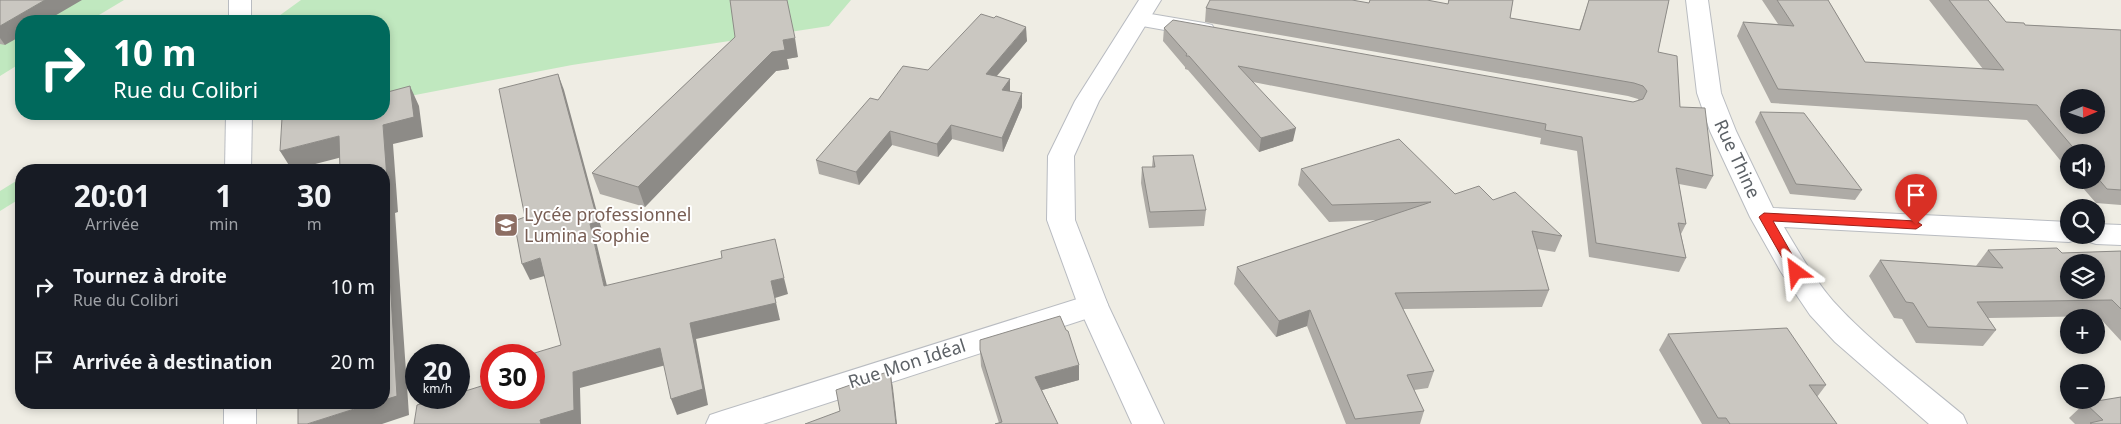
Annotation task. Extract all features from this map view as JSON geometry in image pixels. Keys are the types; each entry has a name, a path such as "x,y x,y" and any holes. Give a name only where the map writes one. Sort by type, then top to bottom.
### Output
{"street":[{"path":"240,0 240,15"},
{"name":"Rue Thine","path":"1697,0 1709,93 1723,131 1764,217 1796,272 1821,307 1846,334 1951,424"},
{"path":"1148,424 1093,305 1061,220 1061,156 1087,101 1144,9 1227,34"},
{"path":"238,164 239,120"},
{"path":"1764,217 2060,232"},
{"path":"2105,234 2121,235"},
{"name":"Rue Mon Idéal","path":"722,424 1093,305"},
{"path":"240,409 240,424"}],"green space":[{"path":"0,0 124,0 99,15 15,15 15,67 0,76"},
{"path":"301,0 851,0 829,26 572,65 390,100 390,15 280,15"},
{"path":"15,182 15,202 0,211 0,191"}],"building":[{"path":"0,0 45,0 19,15 15,15 15,17 0,26"},
{"path":"730,0 787,0 795,38 783,40 785,50 772,52 638,187 592,173 735,37"},
{"path":"1210,0 1352,0 1369,3 1370,0 1427,0 1448,4 1449,0 1513,0 1510,18 1580,30 1589,0 1669,0 1658,52 1677,56 1680,107 1705,108 1713,176 1676,168 1686,224 1678,223 1686,258 1596,243 1582,137 1545,130 1546,124 1238,66 1296,128 1261,138 1189,56 1186,56 1187,54 1164,28 1173,20 1633,102 1643,99 1647,91 1643,86 1206,8"},
{"path":"1777,0 1828,0 1865,62 2004,70 1949,0 1988,0 2006,22 2024,23 2025,25 2121,30 2121,190 2107,189 2105,187 2105,144 2070,144 2062,134 2105,134 2105,89 2060,89 2060,132 2037,105 1778,89 1743,22 1794,26"},
{"path":"981,14 994,18 996,16 1026,27 986,74 1010,79 1002,90 1022,93 1002,138 951,125 937,144 890,131 856,172 816,160 870,98 878,100 903,66 928,70"},
{"path":"558,74 598,222 590,224 604,286 722,258 721,251 775,239 784,278 771,281 776,303 690,323 703,389 671,399 660,348 573,372 574,410 540,420 541,424 414,424 416,409 470,409 470,390 480,386 480,409 545,409 545,350 561,345 540,258 522,264 514,221 525,217 499,89"},
{"path":"410,86 414,117 383,125 386,164 340,164 339,136 280,151 282,120 390,120 390,91"},
{"path":"1760,112 1804,113 1862,190 1796,184"},
{"path":"1399,139 1455,194 1479,186 1493,200 1515,192 1562,236 1532,231 1549,290 1395,293 1434,371 1407,375 1424,411 1355,419 1310,310 1279,321 1237,267 1431,202 1332,205 1301,169"},
{"path":"1193,155 1206,210 1150,212 1142,167 1155,167 1153,156"},
{"path":"2057,248 2062,253 2121,251 2121,309 2112,300 1977,302 1996,330 1928,327 1913,303 1906,302 1880,260 2003,268 1988,250"},
{"path":"390,278 397,396 390,398"},
{"path":"1060,316 1068,331 1079,365 1035,377 1058,424 995,424 1002,422 980,350 980,340"},
{"path":"1787,328 1826,385 1809,385 1837,424 1730,424 1726,418 1718,418 1668,334"},
{"path":"890,371 896,424 805,424 840,411 836,390"},
{"path":"2121,397 2121,424 2090,423 2103,420 2091,409 2105,409 2105,400"},
{"path":"298,409 354,409 307,424 298,424"}],"place":[{"name":"Lycée professionnel Lumina Sophie","path":"506,225"}],"route":[{"path":"1796,272 1764,217 1916,225"}]}
